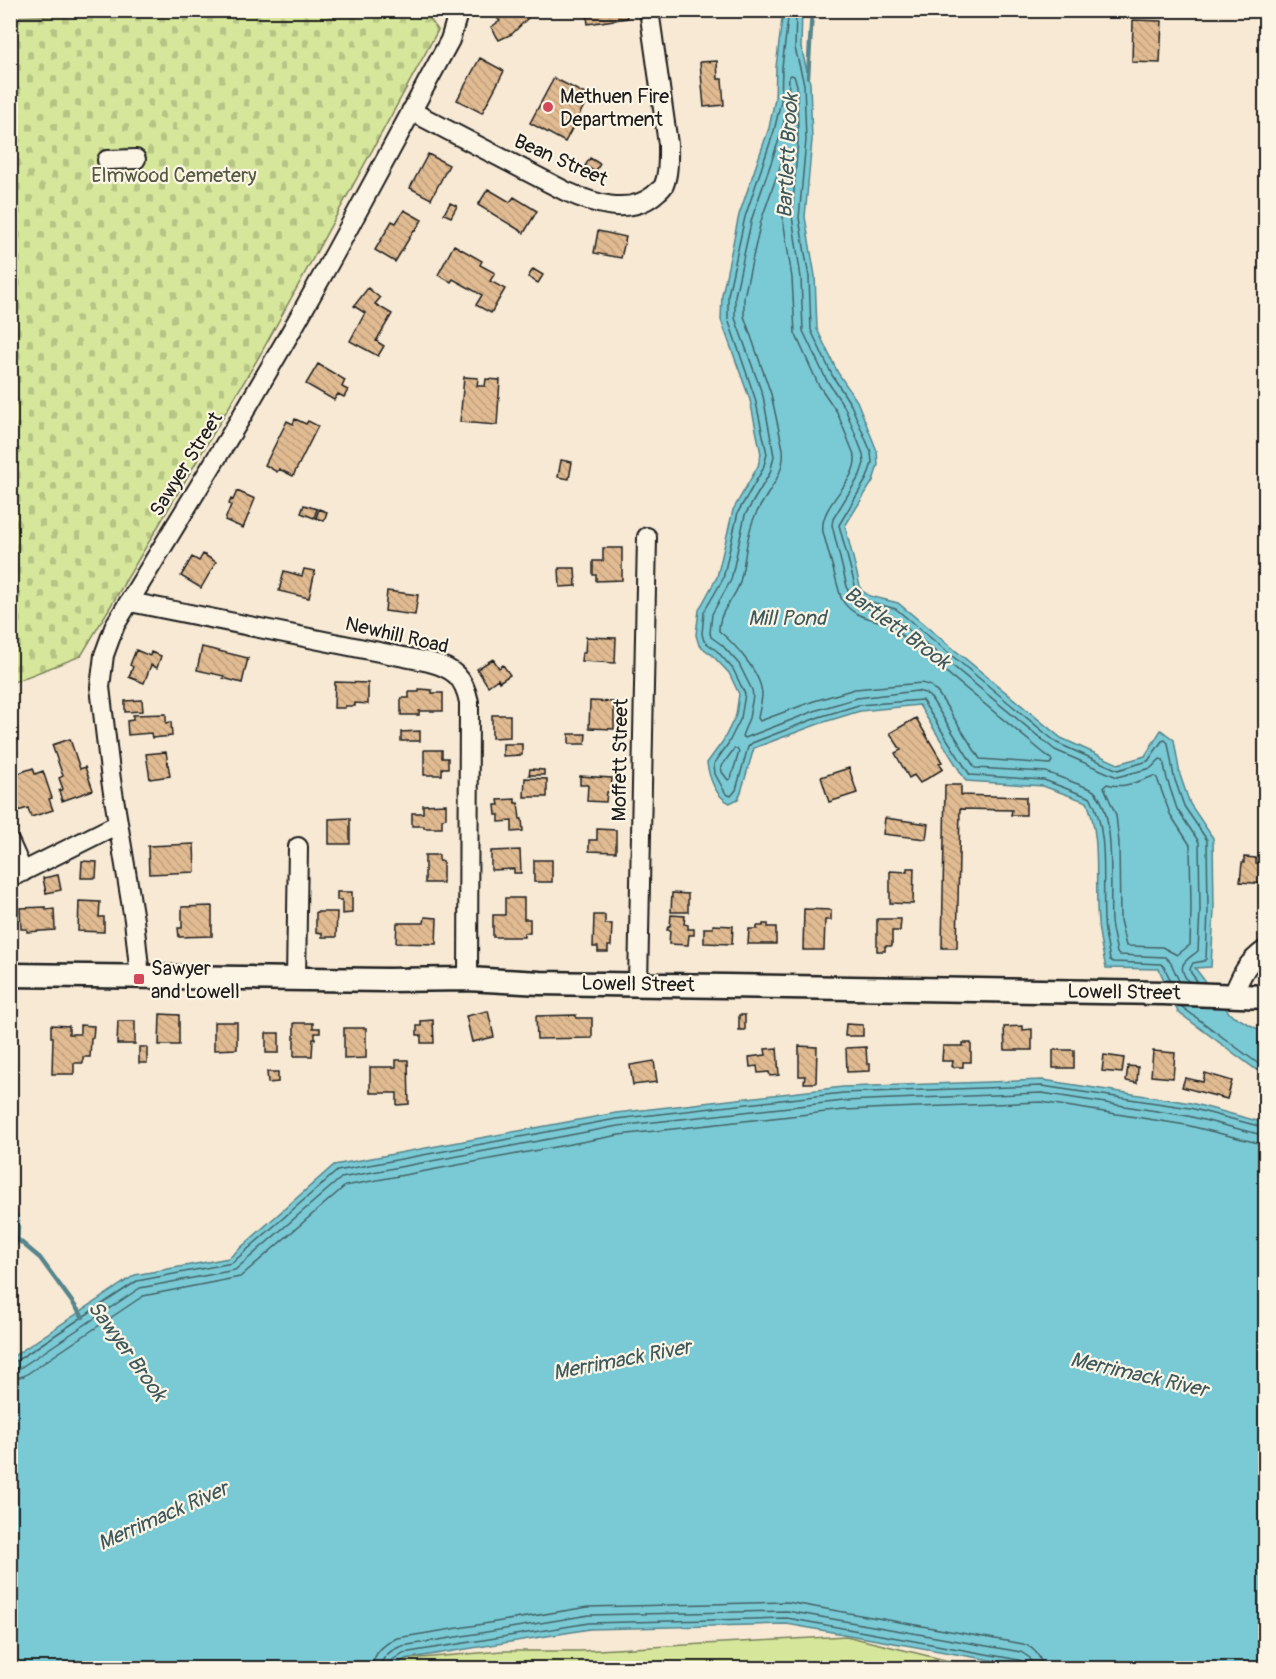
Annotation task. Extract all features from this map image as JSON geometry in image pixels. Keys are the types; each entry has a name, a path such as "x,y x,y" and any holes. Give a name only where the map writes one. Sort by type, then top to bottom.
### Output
{"main road":[{"name":"Lowell Street","path":"10,975 468,979 1266,997"}],"street":[{"name":"Sawyer Street","path":"140,977 134,920 111,780 100,687 104,655 115,625 239,421 346,234 450,40 459,10"},
{"name":"Bean Street","path":"411,111 539,178 589,201 610,206 631,205 649,199 663,187 668,165 665,121 649,10"},
{"path":"107,160 136,159"},
{"name":"Moffett Street","path":"638,984 647,537"},
{"name":"Newhill Road","path":"130,602 429,662 444,666 457,675 465,687 469,702 468,979"},
{"path":"10,843 17,875 118,824"},
{"path":"297,979 298,847"},
{"path":"1227,995 1248,964 1266,949"}],"green space":[{"name":"Elmwood Cemetery","path":"228,10 424,11 438,30 260,355 81,656 11,683 11,17"},
{"path":"846,1636 949,1661 1016,1668 350,1668 409,1659 502,1651 580,1651"}],"water":[{"name":"Mill Pond","path":"783,11 802,11 801,47 810,83 812,140 805,217 815,276 817,329 838,373 857,401 877,451 878,465 873,481 845,526 861,590 870,596 898,603 1061,738 1118,764 1145,756 1161,730 1174,740 1180,775 1190,804 1213,838 1214,910 1211,967 1195,968 1230,1014 1265,1033 1265,1073 1258,1071 1178,1012 1159,969 1106,968 1098,922 1096,846 1092,816 1087,802 1043,786 966,781 919,705 860,711 754,748 738,799 730,803 721,796 709,775 707,763 723,741 736,715 739,694 729,673 699,645 696,635 699,610 717,577 733,510 758,466 761,454 750,400 721,320 722,295 739,215 769,128 775,99 776,67"},
{"name":"Merrimack River","path":"1043,1080 1191,1103 1265,1123 1265,1668 1035,1668 787,1624 590,1629 405,1659 391,1668 11,1668 11,1358 135,1275 229,1258 334,1165 616,1113 843,1087"},
{"path":"10,1202 19,1221 19,1236 11,1255"}],"building":[{"path":"500,10 531,10 533,13 512,34 499,40 491,27 500,21 495,16"},
{"path":"586,10 626,10 627,18 588,24"},
{"path":"1132,10 1158,10 1158,17 1132,16"},
{"path":"1133,20 1162,21 1160,63 1132,62"},
{"path":"480,58 504,71 482,113 457,100"},
{"path":"717,61 718,79 722,79 724,105 704,107 700,62"},
{"path":"554,78 589,96 565,142 530,123"},
{"path":"428,154 449,165 431,199 410,188"},
{"path":"590,158 600,164 595,172 585,166"},
{"path":"488,189 510,202 514,197 537,211 524,233 478,205"},
{"path":"450,203 457,206 451,217 444,214"},
{"path":"404,210 422,220 395,262 375,250 392,221 396,223"},
{"path":"598,231 626,237 621,258 594,253"},
{"path":"454,245 482,261 480,265 495,273 490,281 505,289 491,313 476,305 482,295 453,279 451,282 438,275"},
{"path":"533,269 543,275 538,283 528,277"},
{"path":"368,288 380,298 375,304 392,314 376,341 384,346 378,356 350,341 365,313 354,306"},
{"path":"318,364 345,380 342,387 348,390 344,397 338,394 334,400 306,384"},
{"path":"464,377 478,378 477,386 485,386 486,379 500,380 497,425 460,422"},
{"path":"295,419 306,424 308,421 318,426 293,476 279,469 277,472 265,465 287,421 293,424"},
{"path":"561,460 572,462 569,479 558,477"},
{"path":"237,491 255,499 243,528 225,520 231,499 233,500"},
{"path":"304,505 317,509 314,518 301,513"},
{"path":"319,509 327,512 324,521 316,518"},
{"path":"603,548 622,548 622,580 596,581 596,575 593,575 593,561 603,561"},
{"path":"203,554 216,562 201,588 181,576 192,557 199,561"},
{"path":"559,568 575,568 576,586 560,587"},
{"path":"304,569 315,571 309,598 279,591 284,571 302,576"},
{"path":"387,591 418,595 415,615 385,611"},
{"path":"586,637 616,638 615,663 581,661 582,653 585,653"},
{"path":"202,647 248,658 242,683 197,670"},
{"path":"136,650 150,656 151,652 161,656 157,668 151,665 144,683 129,677 133,667 130,665"},
{"path":"493,659 499,668 503,665 510,675 488,686 477,669"},
{"path":"335,682 368,683 368,704 355,703 355,706 334,708"},
{"path":"419,689 432,690 432,693 443,693 443,711 419,711 419,715 401,715 401,698 409,698 409,692 419,692"},
{"path":"142,700 143,711 125,712 125,701"},
{"path":"590,701 614,702 614,729 589,728"},
{"path":"166,714 166,723 171,722 172,736 152,738 151,733 128,735 127,721 133,720 133,715"},
{"path":"492,715 510,715 510,737 492,738"},
{"path":"916,718 942,762 939,763 943,769 920,783 914,775 909,778 895,753 901,750 890,733"},
{"path":"420,731 420,741 401,741 401,732"},
{"path":"569,734 586,734 585,744 569,744"},
{"path":"70,739 80,769 85,767 93,790 62,801 59,791 63,789 59,778 63,776 52,745"},
{"path":"503,744 522,744 522,755 503,756"},
{"path":"424,750 442,750 442,758 448,758 448,768 442,768 442,775 424,775"},
{"path":"166,752 170,776 150,779 146,754"},
{"path":"33,768 35,774 43,771 52,798 49,799 53,810 31,817 28,808 14,812 10,801 10,776"},
{"path":"849,768 857,793 829,802 821,777"},
{"path":"530,769 544,770 544,775 529,775"},
{"path":"580,776 612,778 611,792 607,792 606,802 587,801 588,785 580,785"},
{"path":"525,778 547,779 547,797 524,797"},
{"path":"945,785 961,785 961,795 1026,797 1026,815 1011,815 1012,810 960,809 957,948 942,948"},
{"path":"515,799 515,803 518,803 520,819 522,819 523,831 512,832 512,821 499,822 495,805 499,805 498,800"},
{"path":"446,804 446,818 442,819 442,828 412,826 412,813 423,813 423,805"},
{"path":"350,818 350,844 329,844 329,819"},
{"path":"885,818 928,824 926,839 883,834"},
{"path":"597,829 616,830 616,852 589,851 589,840 597,840"},
{"path":"194,844 195,872 149,874 148,846"},
{"path":"520,850 521,873 514,873 514,869 491,870 491,851"},
{"path":"425,855 439,855 439,861 443,861 443,883 425,883"},
{"path":"1244,857 1256,858 1256,863 1266,864 1266,884 1240,882"},
{"path":"534,860 552,860 552,882 534,882"},
{"path":"82,861 97,862 96,878 81,878"},
{"path":"907,868 914,868 913,904 890,903 890,871 907,872"},
{"path":"58,875 61,890 46,893 43,878"},
{"path":"337,892 352,892 352,913 342,914 342,900 337,900"},
{"path":"672,893 688,894 688,912 671,912"},
{"path":"505,898 524,898 524,919 530,919 530,933 524,933 524,937 493,937 493,915 505,915"},
{"path":"79,901 100,902 99,917 104,917 104,932 78,931"},
{"path":"212,906 212,936 179,937 178,928 182,928 182,907"},
{"path":"46,907 46,910 54,909 55,930 27,932 27,929 21,929 20,908"},
{"path":"804,909 831,910 831,920 825,920 824,950 803,950"},
{"path":"316,912 337,912 336,937 322,937 322,933 316,932"},
{"path":"594,915 605,915 605,924 612,924 611,946 608,946 608,952 598,952 598,947 593,947"},
{"path":"671,915 685,916 684,924 688,925 688,929 694,929 694,935 689,935 688,945 669,944 670,930 667,930 670,926"},
{"path":"425,917 437,918 436,944 396,943 397,923 424,923"},
{"path":"877,919 901,919 900,931 892,931 892,946 885,946 885,951 877,951"},
{"path":"763,924 776,927 776,944 748,944 749,929 757,929 757,926 763,926"},
{"path":"713,925 733,926 732,944 704,943 704,928 713,928"},
{"path":"488,1011 494,1037 472,1042 466,1016"},
{"path":"160,1014 179,1015 179,1045 159,1045"},
{"path":"576,1015 576,1018 592,1018 592,1038 537,1039 536,1016"},
{"path":"739,1015 745,1015 745,1030 739,1030"},
{"path":"433,1020 434,1043 421,1043 421,1035 417,1035 417,1026 421,1026 421,1021"},
{"path":"118,1021 135,1021 135,1044 117,1044"},
{"path":"214,1022 237,1022 237,1049 214,1050"},
{"path":"294,1023 313,1023 313,1028 320,1028 320,1033 315,1033 315,1039 313,1039 312,1056 294,1056"},
{"path":"846,1024 863,1025 863,1036 845,1036"},
{"path":"51,1025 69,1026 69,1034 80,1034 80,1025 94,1026 90,1057 83,1057 83,1063 74,1063 74,1074 52,1074"},
{"path":"1023,1026 1023,1030 1032,1029 1032,1050 1005,1050 1004,1027"},
{"path":"344,1028 366,1028 366,1058 344,1059"},
{"path":"10,1032 13,1032 14,1047 10,1048"},
{"path":"266,1033 279,1033 279,1053 266,1053"},
{"path":"963,1043 971,1043 971,1062 963,1062 963,1067 952,1067 953,1061 942,1061 943,1046 963,1046"},
{"path":"799,1046 817,1047 816,1083 804,1083 805,1076 799,1076"},
{"path":"139,1047 147,1047 147,1063 139,1063"},
{"path":"866,1047 867,1064 870,1064 870,1071 847,1072 846,1048"},
{"path":"777,1048 779,1075 770,1076 769,1072 758,1073 757,1066 750,1067 749,1057 766,1055 765,1049"},
{"path":"1053,1050 1074,1050 1074,1068 1053,1068"},
{"path":"1153,1051 1175,1053 1173,1078 1151,1076"},
{"path":"1104,1055 1124,1058 1122,1073 1102,1071"},
{"path":"396,1060 408,1060 409,1104 397,1105 397,1093 370,1093 370,1067 396,1067"},
{"path":"654,1061 657,1082 633,1085 630,1065"},
{"path":"1128,1066 1138,1067 1137,1083 1126,1081"},
{"path":"267,1072 278,1072 278,1082 268,1083"},
{"path":"1205,1073 1232,1081 1227,1099 1182,1087 1185,1078 1203,1082"},
{"path":"1263,1086 1266,1087 1266,1114 1260,1112 1265,1096 1260,1095"}],"waterway":[{"name":"Bartlett Brook","path":"808,77 812,10"},
{"name":"Sawyer Brook","path":"10,1233 40,1258 83,1317"}],"place":[{"name":"Methuen Fire Department","path":"548,107"},
{"name":"Sawyer and Lowell","path":"139,979"}]}
